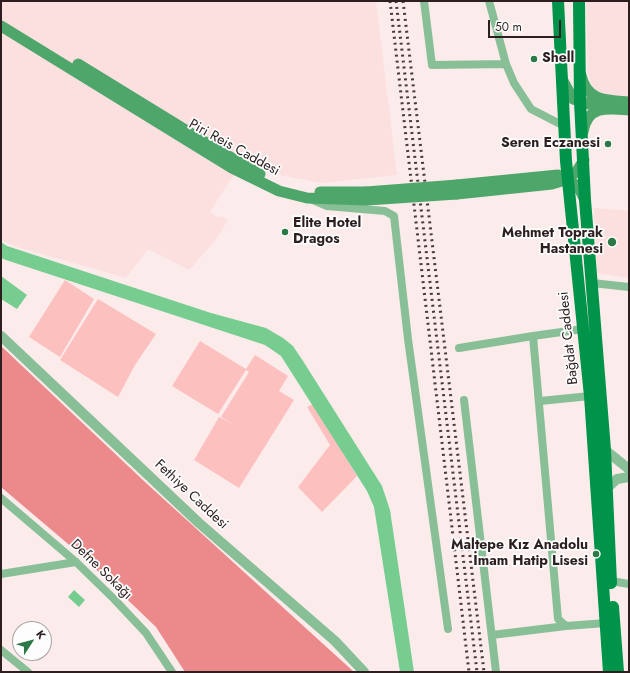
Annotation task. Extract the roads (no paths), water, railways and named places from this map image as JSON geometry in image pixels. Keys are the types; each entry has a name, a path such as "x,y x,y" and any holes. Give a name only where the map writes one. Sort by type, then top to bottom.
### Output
{"main road":[{"name":"Bağdat Caddesi","path":"558,1 566,161 559,179 569,195 584,329 609,672"},
{"name":"Bağdat Caddesi","path":"579,1 580,102 585,200 605,450 611,581 618,672"},
{"name":"Piri Reis Caddesi","path":"1,18 254,171 282,183 306,190 366,196"},
{"name":"Piri Reis Caddesi","path":"1,26 232,168 279,191 307,198 366,196 457,190 559,179"},
{"path":"580,68 583,85 594,96 604,100 629,102"},
{"path":"563,82 569,95 580,102 602,108 629,110"},
{"path":"582,136 584,123 588,118 602,108"},
{"path":"559,179 577,171 584,160"},
{"path":"559,179 578,186 585,200"}],"street":[{"path":"424,1 432,65 506,64"},
{"path":"489,1 506,64 514,83 531,109 564,126"},
{"path":"307,198 327,206 385,211 394,216 408,339 448,629"},
{"path":"592,283 629,287"},
{"path":"459,348 584,329"},
{"name":"Fethiye Caddesi","path":"1,336 199,523 334,641 364,672"},
{"path":"533,336 540,401 556,607 558,619 566,626"},
{"path":"540,401 590,396"},
{"path":"464,400 496,672"},
{"path":"605,450 629,469"},
{"path":"607,488 617,479 629,477"},
{"name":"Defne Sokağı","path":"1,498 76,562 146,633 172,672"},
{"path":"1,574 76,562"},
{"path":"611,581 629,584"},
{"path":"492,635 566,626 606,623"},
{"path":"1,650 28,672"}],"railway":[{"path":"390,1 469,672"},
{"path":"396,1 477,672"},
{"path":"403,1 484,672"}],"place":[{"name":"Shell","path":"534,59"},
{"name":"Seren Eczanesi","path":"608,144"},
{"name":"Elite Hotel Dragos","path":"285,232"},
{"name":"Mehmet Toprak Hastanesi","path":"612,242"},
{"name":"Maltepe Kız Anadolu İmam Hatip Lisesi","path":"596,554"}]}
